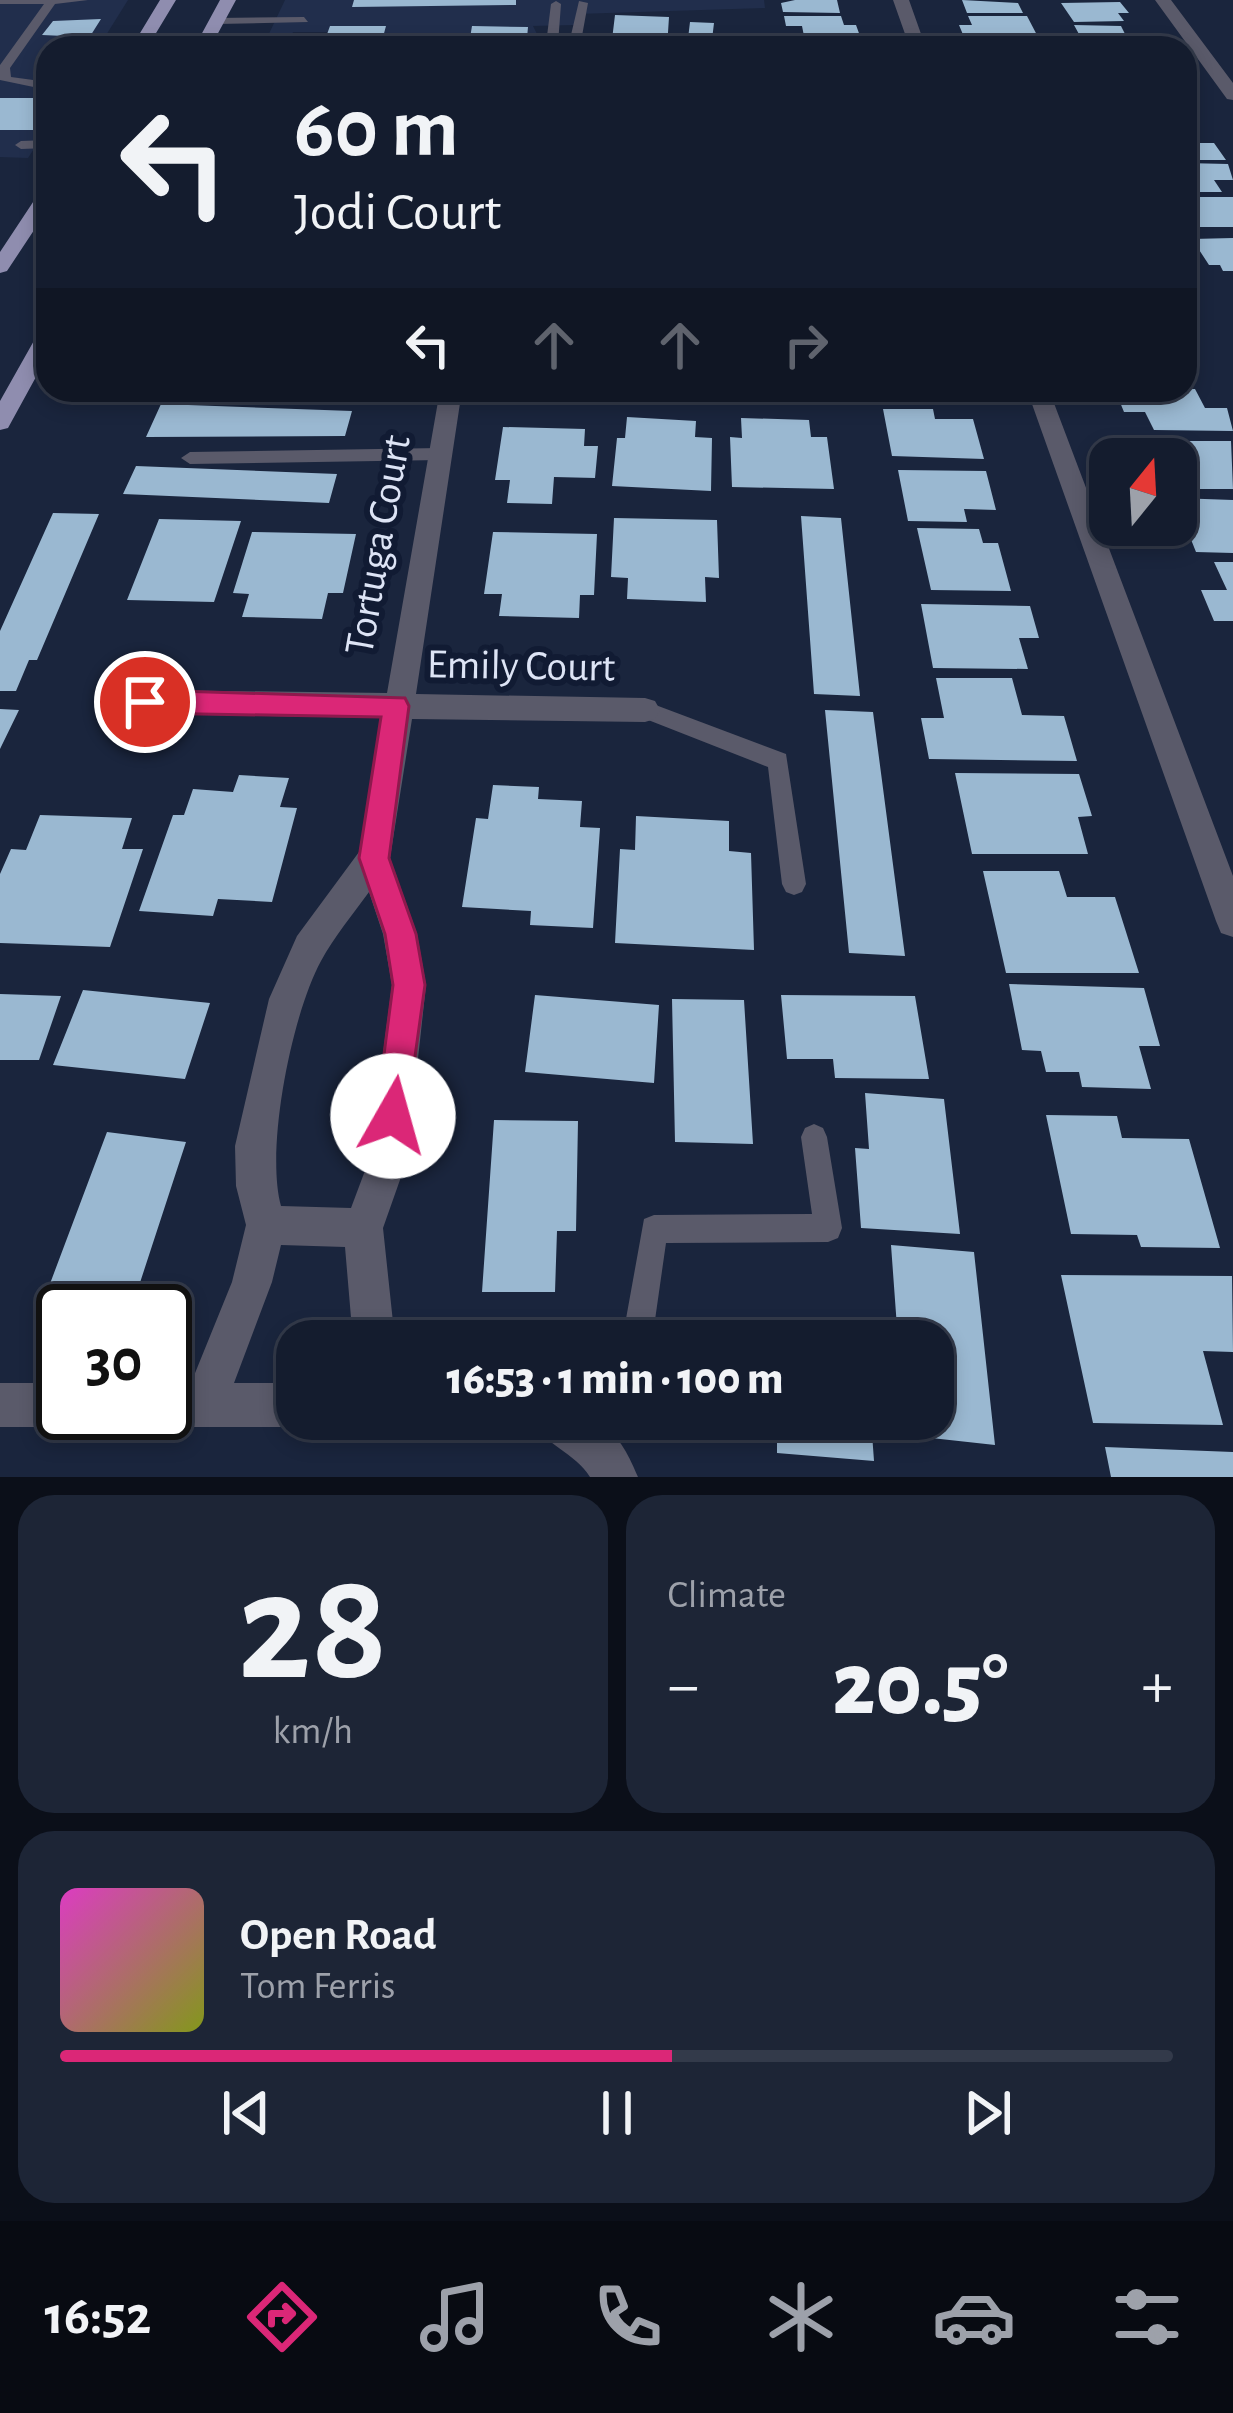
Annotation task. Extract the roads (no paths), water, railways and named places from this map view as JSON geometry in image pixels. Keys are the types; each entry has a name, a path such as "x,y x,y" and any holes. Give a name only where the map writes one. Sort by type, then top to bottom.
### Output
{"main road":[{"path":"146,36 168,0"},
{"path":"209,36 228,0"},
{"path":"0,267 36,212"},
{"path":"0,422 36,373"}],"street":[{"path":"901,0 914,36"},
{"path":"1163,0 1190,36"},
{"path":"1197,46 1233,94"},
{"name":"Tortuga Court","path":"363,1228 388,1160 409,985 400,934 374,858 449,402"},
{"path":"1042,402 1233,921"},
{"name":"Emily Court","path":"145,702 645,710"},
{"name":"Tortuga Court","path":"266,1225 256,1186 254,1146 287,999 310,948 374,858"},
{"path":"192,1392 252,1282 266,1225 363,1228 372,1320"},
{"path":"0,1405 36,1405"},
{"path":"192,1405 276,1406"}],"lane":[{"path":"36,84 6,80 4,68 52,0"},
{"path":"0,1 83,0"},
{"path":"576,36 583,3"},
{"path":"556,4 559,36"},
{"path":"217,21 304,20"},
{"path":"21,145 36,144"},
{"path":"190,458 440,454"},
{"path":"645,710 778,761 794,884"},
{"path":"640,1320 653,1229 828,1228 814,1137"}]}
